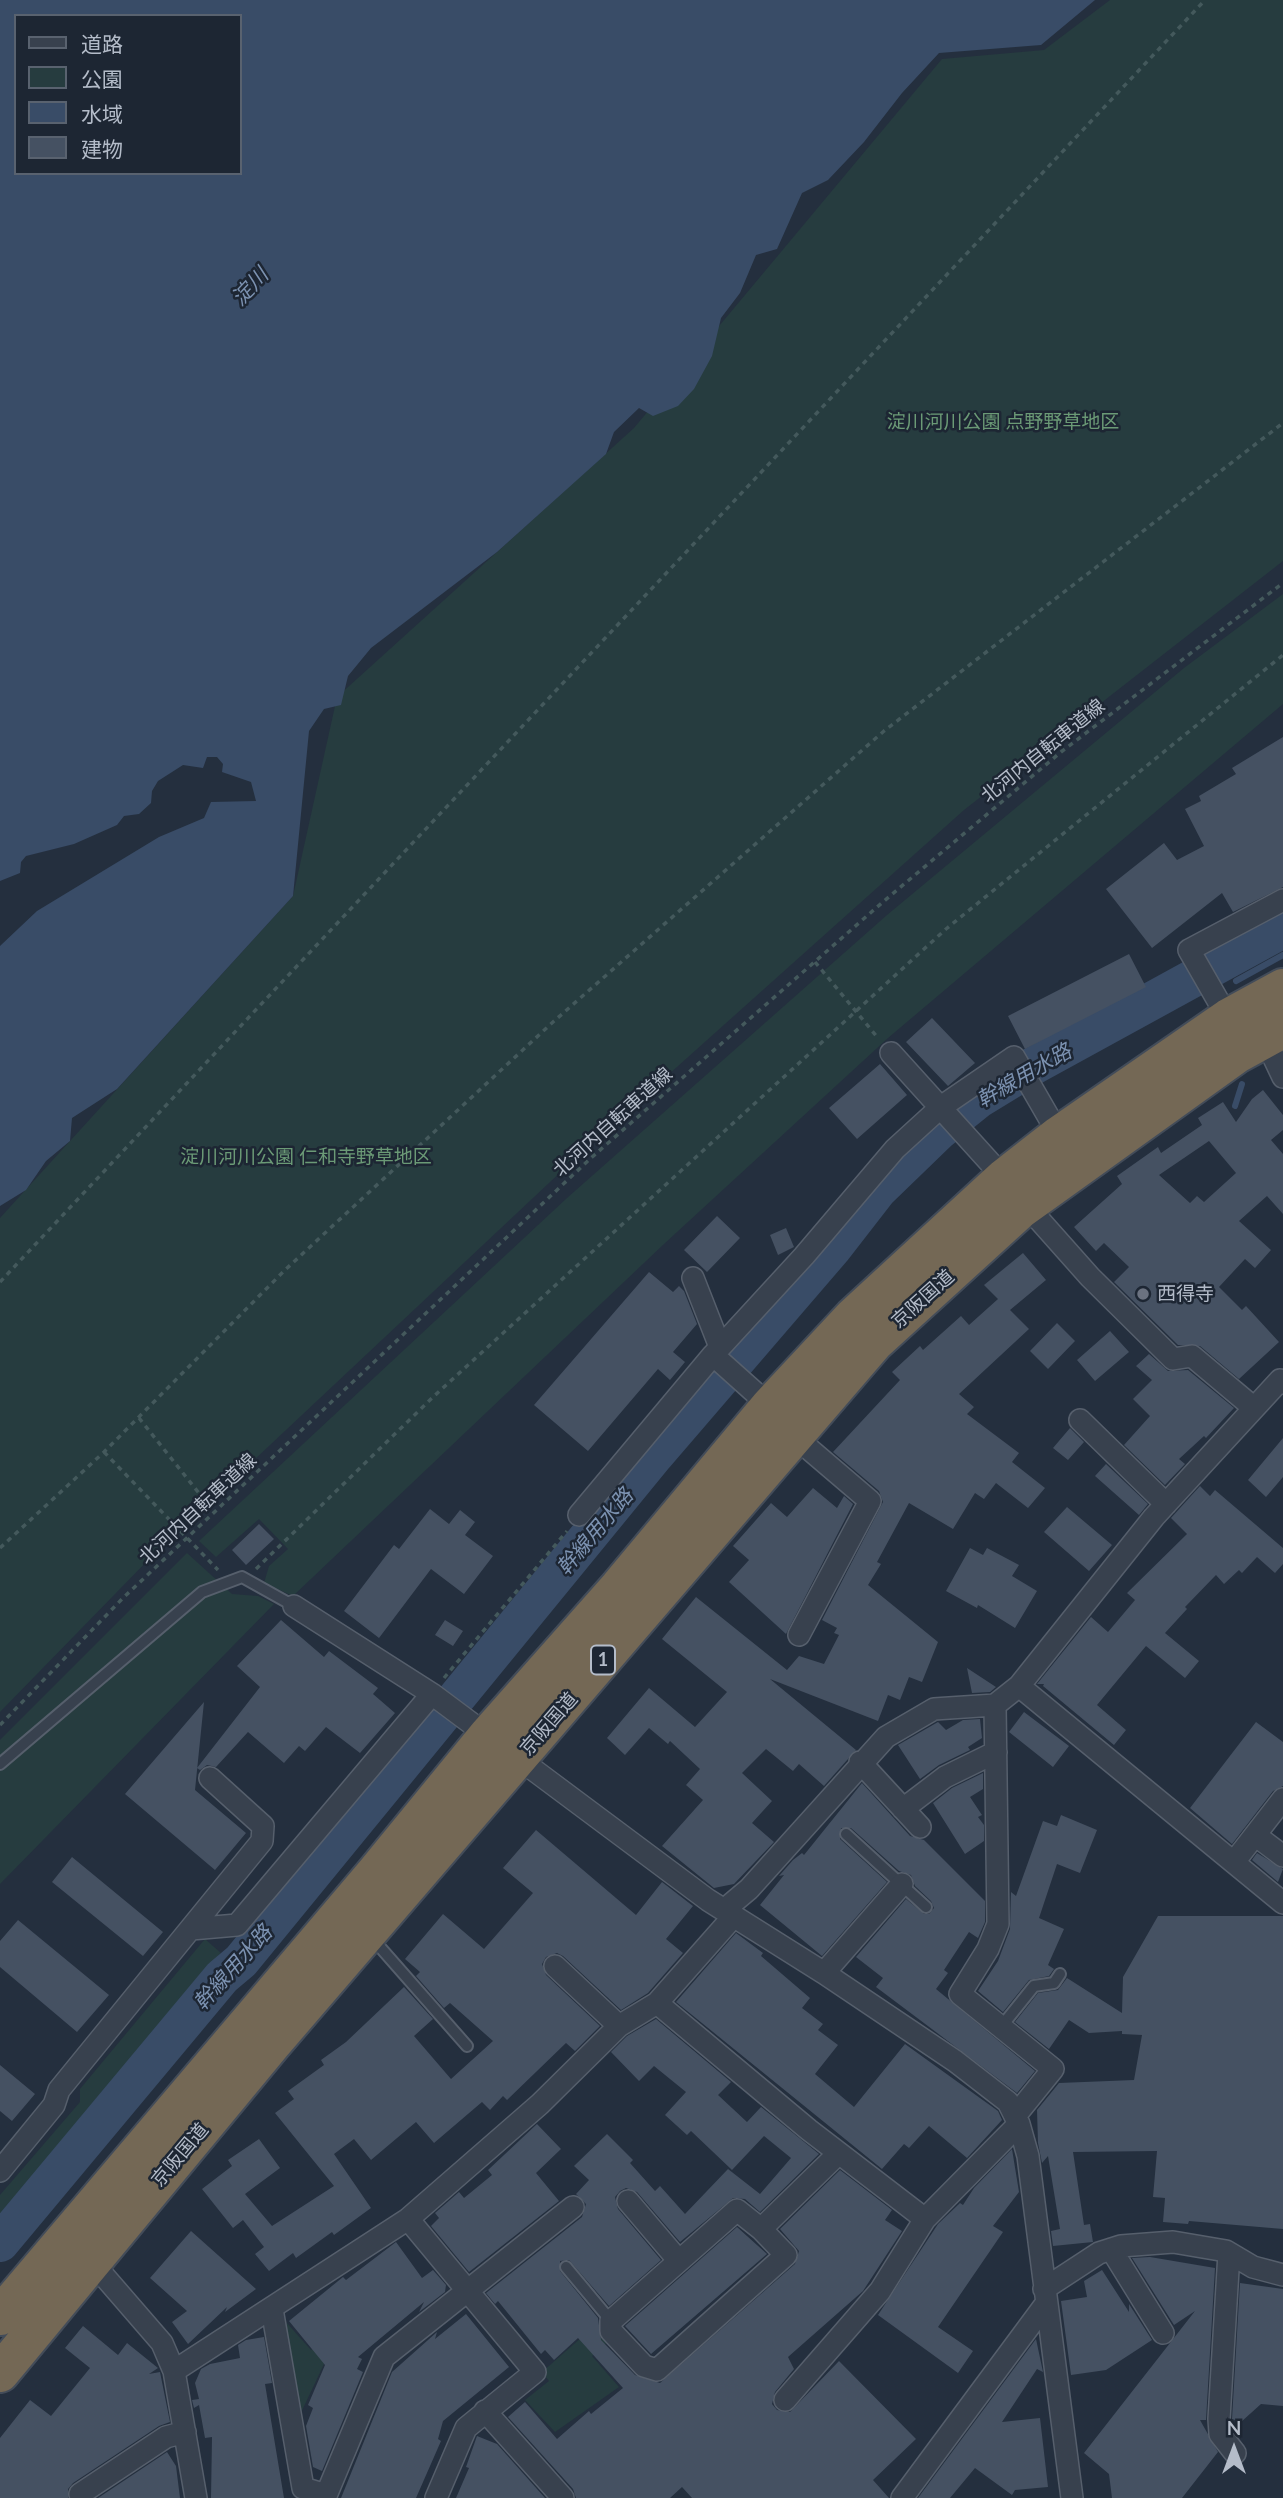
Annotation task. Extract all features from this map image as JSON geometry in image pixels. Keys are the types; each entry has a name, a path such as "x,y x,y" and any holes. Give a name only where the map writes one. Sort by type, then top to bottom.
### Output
{"highway":[{"name":"京阪国道","path":"0,2373 91,2261 368,1934 874,1343 1015,1192 1059,1135 1221,1005 1283,988"},
{"name":"京阪国道","path":"0,2316 376,1872 476,1726 620,1587 760,1397 853,1317 1015,1192 1237,1054 1274,1034"}],"street":[{"path":"1221,1005 1189,950 1283,900"},
{"path":"1274,1034 1283,1077"},
{"path":"891,1053 1090,1277 1173,1359 1192,1356 1254,1408"},
{"path":"579,1516 717,1351 895,1149 941,1107 1013,1057 1059,1135"},
{"path":"693,1278 717,1351 760,1397"},
{"path":"174,2371 408,2219 540,2104 619,2026 657,2003 748,1889 860,1762 886,1737 934,1709 995,1705 1018,1686 1166,1504 1282,1380"},
{"path":"1080,1420 1166,1504"},
{"path":"795,1437 870,1501 799,1635"},
{"path":"294,1606 435,1696 728,1914 824,1973 955,2061 1009,2102 1028,2156 1072,2498"},
{"path":"1018,1686 1283,1903"},
{"path":"191,1929 237,1925 435,1696"},
{"path":"785,2400 880,2291 925,2219 1017,2120 1053,2069 960,1994 988,1949 998,1924 995,1705"},
{"path":"903,1809 944,1777 996,1752"},
{"path":"860,1762 920,1827"},
{"path":"0,2171 54,2105 58,2090 262,1841 263,1826 210,1778"},
{"path":"1234,1862 1283,1799"},
{"path":"1255,1835 1283,1856"},
{"path":"824,1973 902,1884"},
{"path":"555,1966 619,2026"},
{"path":"657,2003 839,2153 925,2219"},
{"path":"761,2229 839,2153"},
{"path":"628,2201 679,2261"},
{"path":"272,2309 303,2488 325,2497 384,2357 573,2207"},
{"path":"737,2210 761,2229 786,2255 657,2370 643,2366 611,2332 611,2321 737,2210"},
{"path":"408,2219 535,2372 466,2428 436,2498"},
{"path":"902,2498 1045,2297 1074,2267 1111,2249 1173,2242 1229,2253 1253,2267 1283,2276"},
{"path":"1111,2249 1163,2333"},
{"path":"1229,2253 1219,2419 1220,2434 1235,2453"},
{"path":"91,2261 162,2343 174,2371 196,2498"},
{"path":"485,2411 563,2498"},
{"path":"80,2494 166,2437 185,2432"}],"lane":[{"path":"0,1764 202,1592 242,1577 294,1606"},
{"path":"846,1834 926,1907"},
{"path":"368,1934 467,2046"},
{"path":"1001,2027 1034,1986 1054,1983 1060,1974"},
{"path":"566,2267 611,2321"}],"path":[{"path":"0,1282 1205,0"},
{"path":"0,1548 104,1452 285,1270 513,1059 884,732 1283,423"},
{"name":"北河内自転車道線","path":"0,1725 123,1598 592,1158 815,962 1061,752 1283,583"},
{"path":"242,1577 257,1569 433,1397 946,929 1283,655"},
{"path":"815,962 891,1053"},
{"path":"138,1418 214,1512"},
{"path":"104,1452 229,1581"},
{"path":"435,1696 579,1516"}],"green space":[{"name":"淀川河川公園 点野野草地区","path":"1110,0 1283,0 1283,561 964,810 582,1152 154,1554 0,1712 0,1218 293,896 337,697 634,428 942,59 1044,50"},
{"path":"1283,594 1283,704 888,1038 664,1244 293,1596 264,1583 269,1566 288,1549 259,1519 216,1557 199,1541 567,1198 887,915 1184,668"},
{"path":"187,1553 232,1594 258,1596 274,1604 0,1884 0,1740"},
{"path":"205,1939 221,1953 0,2218 0,2195 80,2102 80,2089"},
{"path":"286,2322 311,2350 341,2328 298,2419"},
{"path":"597,2324 611,2339 592,2356 619,2387 555,2432 525,2400 549,2381 542,2372"}],"water":[{"name":"淀川","path":"0,0 1095,0 1041,45 939,53 828,180 802,193 777,249 756,255 740,293 721,318 712,356 694,389 678,406 653,416 639,408 614,432 606,454 497,552 371,648 348,676 341,705 324,709 309,731 293,896 117,1089 72,1118 70,1141 46,1161 26,1190 0,1206 0,946 37,911 159,837 204,818 211,802 256,801 251,782 222,772 223,764 217,757 207,757 203,768 183,765 158,781 152,791 151,803 139,814 124,816 117,825 74,844 26,856 21,862 20,873 0,881"}],"building":[{"path":"1283,737 1283,887 1233,912 1222,893 1152,948 1106,889 1164,843 1177,860 1204,846 1185,809 1201,801 1199,796 1236,774 1232,768"},
{"path":"1129,954 1146,987 1025,1049 1008,1016"},
{"path":"932,1018 975,1063 948,1086 906,1042"},
{"path":"880,1064 907,1095 857,1139 829,1108"},
{"path":"1263,1090 1283,1115 1283,1130 1271,1140 1283,1154 1283,1214 1267,1196 1239,1221 1271,1250 1255,1268 1245,1259 1219,1287 1242,1310 1246,1306 1279,1342 1239,1379 1200,1346 1178,1345 1114,1282 1129,1267 1104,1243 1096,1251 1074,1227 1122,1184 1117,1176 1158,1147 1161,1153 1202,1125 1198,1118 1223,1102 1236,1122 1252,1099","holes":["1209,1141 1236,1173 1204,1202 1197,1196 1190,1203 1159,1175"]},
{"path":"717,1216 740,1238 707,1272 684,1250"},
{"path":"786,1228 794,1247 778,1255 770,1235"},
{"path":"1023,1253 1046,1280 1010,1310 1029,1329 959,1394 974,1407 967,1414 1019,1453 1012,1462 1045,1488 1028,1508 996,1483 984,1499 975,1493 953,1529 909,1503 877,1562 881,1564 868,1585 938,1642 922,1682 909,1677 900,1700 888,1695 878,1721 770,1679 856,1750 824,1786 799,1764 793,1771 766,1749 742,1773 772,1801 752,1823 774,1842 734,1884 714,1888 662,1846 703,1800 686,1785 700,1769 670,1741 668,1744 649,1728 625,1755 607,1738 649,1688 695,1727 727,1692 662,1639 696,1597 787,1670 799,1656 824,1664 839,1635 834,1633 837,1628 822,1620 883,1502 879,1491 833,1452 900,1380 892,1372 920,1346 923,1350 961,1316 969,1325 998,1299 984,1285"},
{"path":"649,1272 673,1292 679,1286 684,1291 697,1324 673,1352 685,1362 670,1380 658,1369 588,1451 534,1405"},
{"path":"1057,1323 1075,1341 1048,1369 1030,1351"},
{"path":"1110,1331 1129,1352 1095,1381 1077,1360"},
{"path":"1149,1354 1168,1371 1188,1370 1234,1408 1206,1438 1204,1436 1179,1459 1185,1464 1165,1485 1124,1445 1150,1416 1133,1399 1152,1380 1136,1366"},
{"path":"1070,1428 1084,1442 1068,1460 1053,1448"},
{"path":"1283,1438 1283,1477 1266,1497 1248,1480"},
{"path":"1106,1464 1148,1504 1139,1515 1095,1476"},
{"path":"1200,1486 1210,1496 1215,1490 1283,1548 1283,1564 1275,1573 1257,1557 1242,1573 1239,1570 1224,1584 1216,1575 1185,1607 1187,1609 1165,1633 1199,1661 1185,1678 1146,1646 1097,1705 1126,1730 1114,1745 1043,1686 1044,1684 1037,1684 1091,1617 1108,1632 1135,1600 1127,1593 1187,1534 1171,1518"},
{"path":"813,1488 837,1508 844,1496 853,1504 786,1634 729,1582 749,1560 733,1546 771,1503 787,1517"},
{"path":"1067,1507 1112,1545 1089,1571 1044,1532"},
{"path":"430,1509 449,1524 460,1510 475,1522 465,1535 493,1556 464,1594 431,1569 379,1638 344,1611 394,1545 399,1549"},
{"path":"259,1524 274,1539 246,1565 232,1550"},
{"path":"970,1548 983,1555 987,1548 1019,1565 1012,1576 1037,1591 1015,1628 978,1605 977,1608 946,1591"},
{"path":"281,1620 324,1657 329,1651 378,1688 373,1694 395,1713 360,1753 326,1727 305,1751 299,1746 284,1763 248,1732 216,1767 207,1765 200,1770 197,1768 260,1687 237,1666"},
{"path":"445,1620 463,1631 453,1646 435,1635"},
{"path":"967,1668 996,1687 990,1692 972,1693"},
{"path":"204,1702 195,1790 246,1833 215,1870 125,1794"},
{"path":"1024,1712 1069,1746 1053,1767 1009,1732"},
{"path":"980,1719 982,1738 968,1747 970,1750 939,1765 920,1779 898,1745 938,1722 946,1730 963,1720"},
{"path":"1256,1722 1283,1742 1283,1786 1273,1791 1232,1844 1190,1808"},
{"path":"983,1773 983,1789 970,1797 982,1815 978,1817 984,1825 984,1841 965,1854 933,1803 952,1788"},
{"path":"862,1783 910,1836 924,1840 985,1901 985,1922 978,1938 969,1932 944,1970 948,1973 936,1989 1035,2071 1017,2093 876,1987 883,1978 856,1957 906,1899 924,1914 929,1914 934,1908 931,1901 915,1886 911,1875 899,1871 851,1828 841,1828 840,1839 887,1882 822,1956 760,1905 784,1875 779,1876 793,1860 802,1853 804,1855"},
{"path":"1061,1815 1097,1830 1080,1873 1057,1864 1039,1918 1064,1929 1048,1965 1054,1969 1049,1976 1029,1980 1003,2012 978,1991 998,1961 1010,1929 1011,1892 1016,1896 1043,1821 1057,1826"},
{"path":"536,1830 636,1915 662,1882 693,1906 666,1939 683,1953 648,1993 621,2010 563,1956 557,1953 546,1957 542,1964 546,1975 600,2026 575,2051 566,2043 507,2100 503,2096 490,2110 482,2102 434,2143 416,2122 371,2160 354,2139 334,2154 371,2208 334,2235 332,2232 296,2258 293,2253 269,2271 255,2254 264,2247 243,2220 233,2228 202,2189 232,2166 228,2160 259,2139 280,2168 245,2194 272,2226 334,2186 275,2113 294,2099 288,2091 324,2065 321,2060 346,2042 404,1987 433,2019 414,2036 451,2079 493,2041 450,2003 444,2008 416,1976 420,1972 405,1959 443,1914 484,1949 533,1893 503,1868"},
{"path":"1257,1853 1283,1869 1278,1882 1252,1860"},
{"path":"72,1857 163,1932 143,1956 52,1882"},
{"path":"1158,1916 1283,1916 1283,2229 1189,2221 1188,2224 1163,2222 1165,2198 1153,2197 1157,2151 1073,2152 1084,2225 1090,2224 1093,2242 1053,2246 1051,2231 1060,2229 1048,2156 1042,2163 1038,2143 1037,2110 1059,2083 1134,2080 1142,2035 1122,2034 1122,2031 1089,2033 1069,2020 1049,2049 1015,2022 1038,1993 1058,1990 1067,1978 1122,2013 1123,1977"},
{"path":"18,1920 109,1995 77,2032 0,1967 0,1941"},
{"path":"736,1933 763,1953 761,1956 810,1998 802,2008 823,2024 818,2030 838,2045 815,2074 854,2107 905,2044 998,2111 1002,2120 967,2158 929,2126 909,2148 904,2144 882,2169 676,2002"},
{"path":"656,2019 731,2082 718,2095 747,2122 761,2107 819,2154 760,2212 745,2199 733,2198 680,2242 637,2192 626,2188 620,2191 615,2197 618,2209 661,2260 609,2306 569,2260 560,2261 560,2271 598,2318 601,2340 635,2375 660,2383 795,2264 799,2251 780,2229 840,2170 892,2210 885,2220 902,2231 863,2291 788,2357 794,2369 775,2392 772,2404 777,2410 790,2412 839,2361 916,2439 873,2480 889,2498 692,2498 682,2487 670,2498 576,2498 573,2489 508,2417 525,2402 557,2439 589,2411 591,2414 623,2388 578,2338 554,2360 545,2350 541,2354 498,2301 495,2304 486,2293 582,2217 586,2204 576,2194 589,2180 574,2166 607,2134 633,2160 630,2163 655,2191 660,2186 685,2214 728,2169 760,2194 791,2158 764,2136 732,2170 691,2131 687,2135 665,2115 686,2092 654,2066 639,2081 611,2052 627,2036"},
{"path":"0,2065 35,2094 12,2121 0,2111"},
{"path":"537,2124 561,2149 536,2173 559,2201 469,2272 431,2226 439,2218 435,2213 459,2192 464,2198 492,2175 488,2170"},
{"path":"1012,2149 1019,2192 993,2226 1003,2232 938,2327 973,2351 958,2373 878,2315 938,2224 960,2203 963,2205 974,2188"},
{"path":"737,2227 767,2254 651,2354 625,2326"},
{"path":"191,2231 256,2289 225,2312 227,2307 188,2344 172,2322 187,2311 150,2278"},
{"path":"396,2242 422,2278 433,2270 446,2285 445,2292 419,2312 424,2302 358,2357 362,2359 357,2369 363,2372 322,2471 313,2467 306,2426 313,2408 308,2405 325,2365 289,2321 343,2277 346,2280"},
{"path":"1150,2257 1215,2268 1206,2420 1200,2420 1218,2452 1182,2498 1112,2498 1109,2474 1084,2453 1195,2311 1174,2325 1132,2258"},
{"path":"1102,2270 1129,2312 1129,2304 1152,2340 1106,2370 1071,2375 1061,2301 1087,2297 1084,2281"},
{"path":"1240,2283 1283,2289 1283,2406 1261,2404 1241,2422 1232,2419"},
{"path":"466,2314 509,2367 443,2421 438,2439 441,2441 416,2498 341,2498 392,2372 437,2332 435,2339"},
{"path":"83,2326 118,2355 127,2343 158,2368 149,2374 160,2372 170,2422 159,2426 73,2483 68,2489 68,2498 0,2498 0,2438 30,2400 51,2416 90,2368 65,2348"},
{"path":"264,2337 272,2383 265,2384 284,2498 211,2498 212,2437 205,2438 199,2405 194,2408 192,2400 199,2399 195,2383 201,2369 210,2364 240,2358 238,2345 246,2340"},
{"path":"1036,2339 1043,2372 1037,2369 1002,2422 1040,2418 1048,2487 1015,2490 1012,2495 975,2468 950,2498 918,2498"},
{"path":"477,2436 497,2444 545,2498 456,2498 469,2468 466,2467"},
{"path":"167,2452 176,2466 180,2498 98,2498"}],"waterway":[{"name":"幹線用水路","path":"0,2243 222,1977 241,1961 655,1455 833,1248 878,1190 938,1132 979,1099 1033,1066 1283,929"},
{"path":"1236,981 1283,955"},
{"path":"1235,1106 1242,1084"}],"place":[{"name":"西得寺","path":"1143,1294"}],"park label":[{"name":"淀川河川公園 仁和寺野草地区","path":"306,1157"}]}
